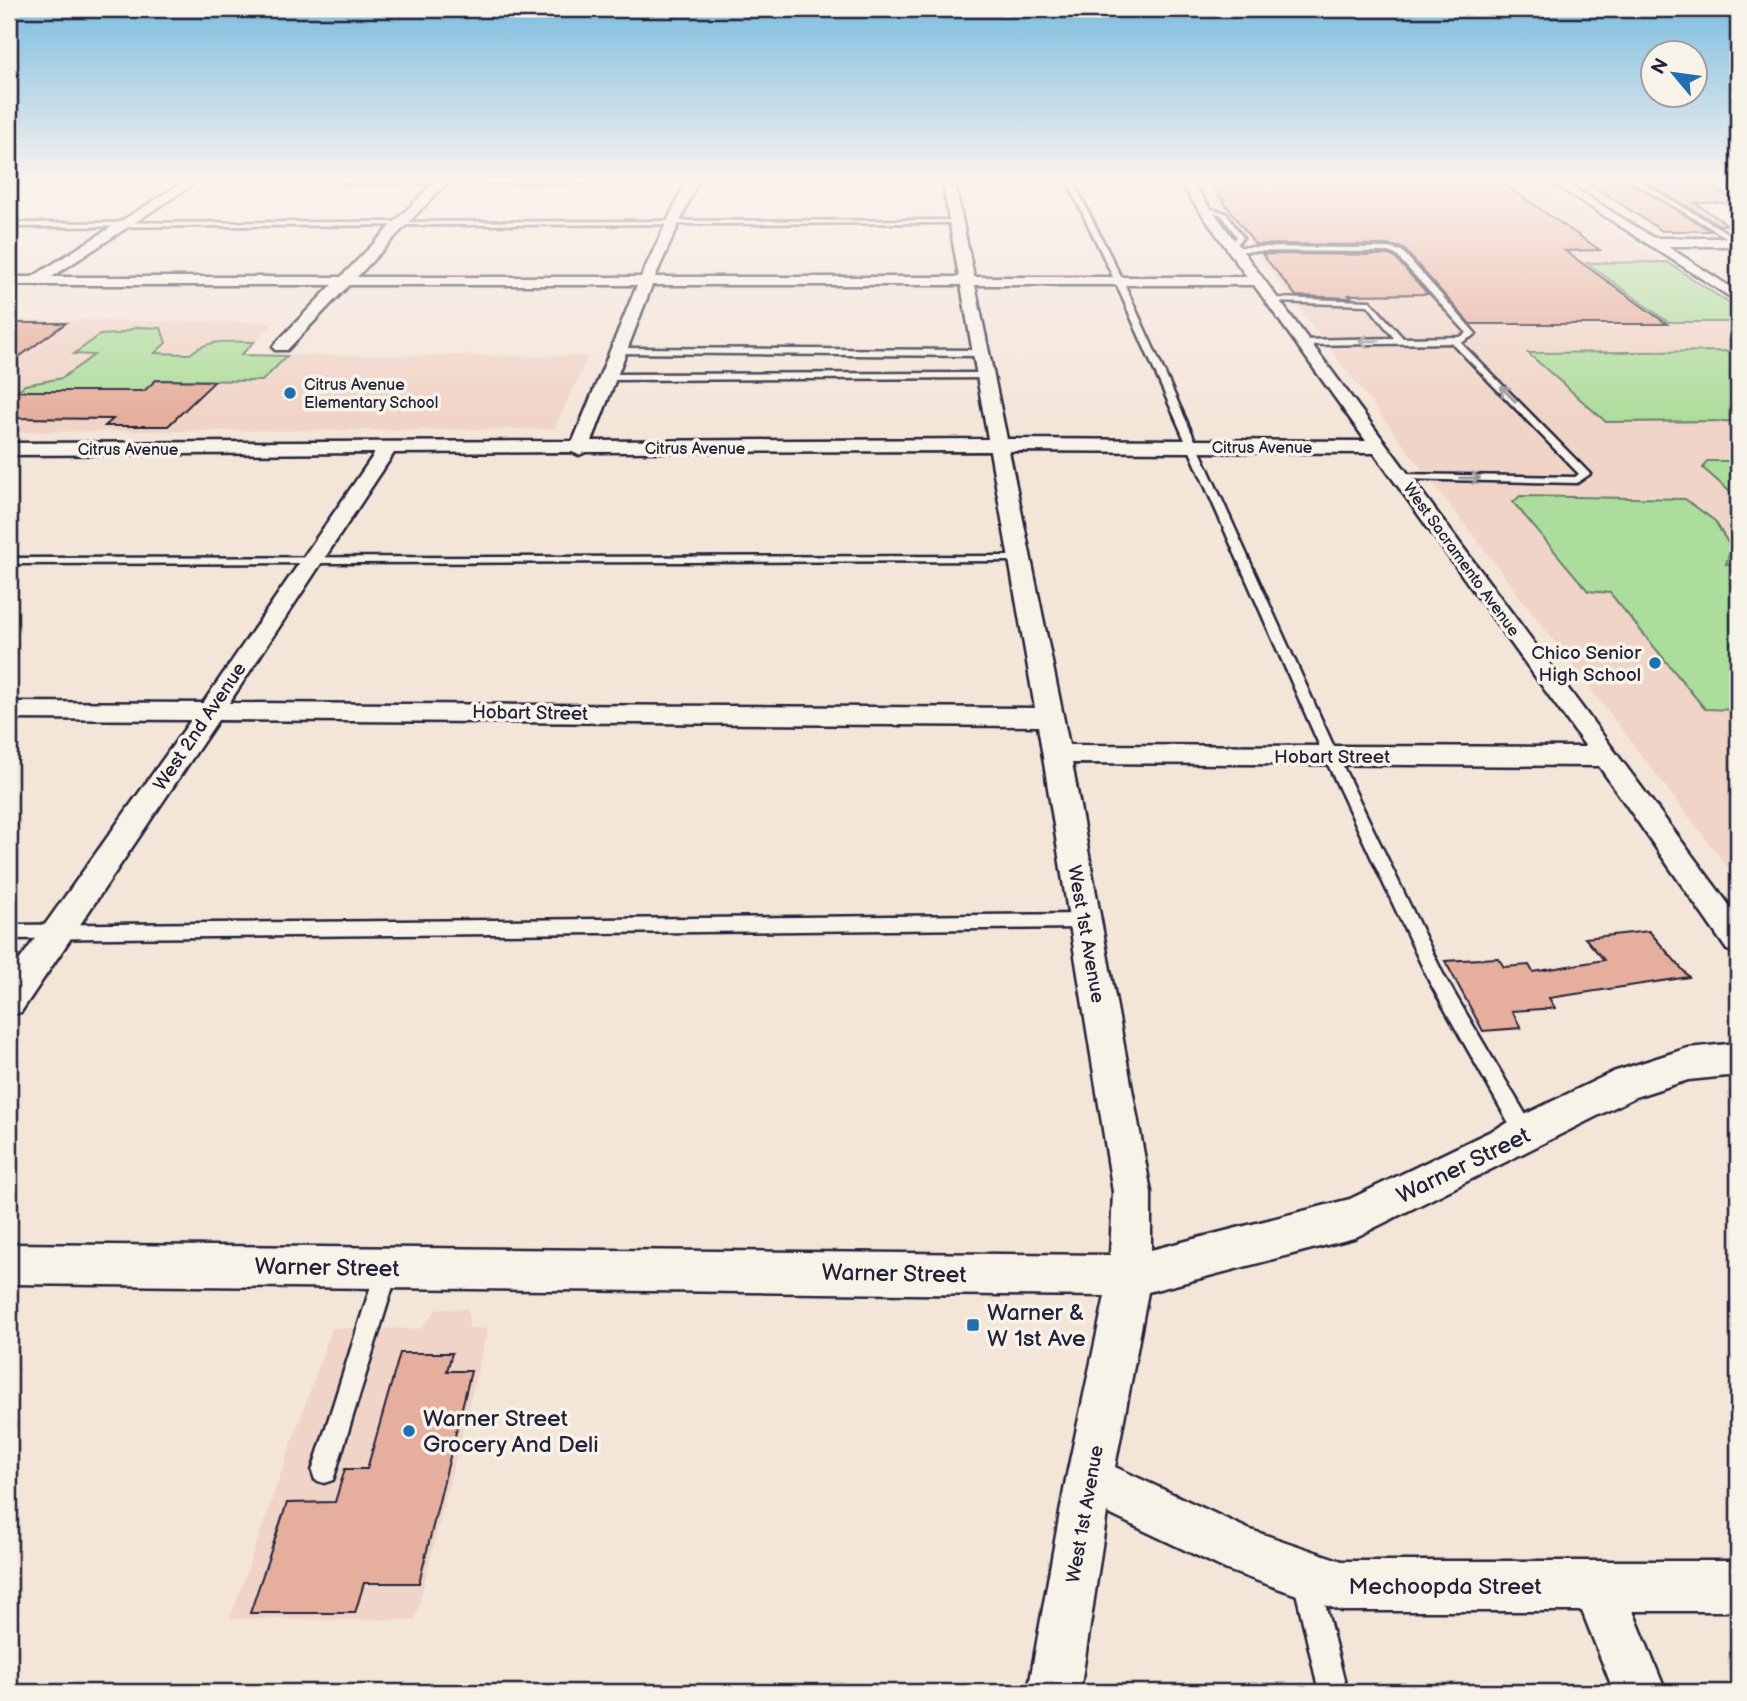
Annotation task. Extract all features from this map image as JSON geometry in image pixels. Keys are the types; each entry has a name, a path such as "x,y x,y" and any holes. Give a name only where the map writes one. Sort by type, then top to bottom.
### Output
{"street":[{"path":"9,299 71,258"},
{"path":"282,347 367,258"},
{"path":"579,449 656,258"},
{"name":"West 1st Avenue","path":"963,258 1058,754 1084,921 1132,1192 1130,1276 1089,1479 1054,1692"},
{"name":"West Sacramento Avenue","path":"1243,258 1738,941"},
{"path":"1676,258 1738,298"},
{"path":"9,281 1260,281"},
{"name":"Citrus Avenue","path":"9,449 579,449 999,445 1381,447"},
{"name":"West 2nd Avenue","path":"9,1002 212,709 387,449"},
{"name":"Hobart Street","path":"9,710 212,709 1050,717"},
{"name":"Hobart Street","path":"1058,754 1607,757"},
{"name":"Warner Street","path":"9,1264 1130,1276 1354,1218 1626,1084 1688,1064 1738,1059"},
{"name":"Mechoopda Street","path":"1089,1479 1164,1516 1305,1576 1342,1586 1738,1586"},
{"path":"1598,1587 1640,1692"}],"lane":[{"path":"1108,258 1331,755 1438,981 1526,1134"},
{"path":"1304,342 1458,340 1472,334 1404,258"},
{"path":"1274,300 1370,303 1401,341"},
{"path":"1402,477 1577,480 1585,474 1458,340"},
{"path":"618,351 982,353"},
{"path":"608,377 986,376"},
{"path":"9,561 1021,559"},
{"path":"9,932 1084,921"},
{"path":"324,1471 388,1268"},
{"path":"1305,1576 1333,1692"}],"shaded area":[{"name":"Chico Senior High School","path":"1261,258 1657,258 1738,311 1738,881"},
{"name":"Citrus Avenue Elementary School","path":"9,320 275,322 242,355 588,356 554,429 9,432"},
{"path":"437,1309 468,1309 469,1328 488,1329 415,1620 230,1619 332,1328 421,1329"}],"green space":[{"path":"1667,262 1738,309 1738,322 1668,322 1587,263"},
{"path":"137,327 161,328 166,343 155,353 190,354 212,343 254,342 241,355 287,356 262,381 156,380 145,391 17,391 25,385 62,378 94,355 74,354 100,335 118,334"},
{"path":"1738,351 1738,421 1606,422 1528,353"},
{"path":"1707,461 1738,461 1738,499 1703,468"},
{"path":"1520,496 1685,499 1715,521 1731,548 1726,564 1738,564 1738,710 1705,709 1610,593 1588,591 1513,502"}],"building":[{"path":"1266,258 1395,258 1428,294 1349,295 1352,298 1296,296"},
{"path":"1412,258 1575,258 1667,324 1470,324"},
{"path":"9,323 66,323 9,364"},
{"path":"156,380 215,381 168,426 105,426 113,419 9,418 9,391 144,391"},
{"path":"1649,931 1689,977 1549,998 1555,1008 1512,1011 1521,1028 1483,1031 1445,961 1498,958 1504,967 1529,965 1533,972 1604,960 1585,938"},
{"path":"400,1353 452,1353 447,1371 471,1371 419,1583 364,1583 355,1613 250,1613 287,1503 335,1502 345,1469 367,1469"}],"place":[{"name":"Citrus Avenue Elementary School","path":"290,393"},
{"name":"Chico Senior High School","path":"1655,663"},
{"name":"Warner & W 1st Ave","path":"973,1325"},
{"name":"Warner Street Grocery And Deli","path":"409,1431"}]}
